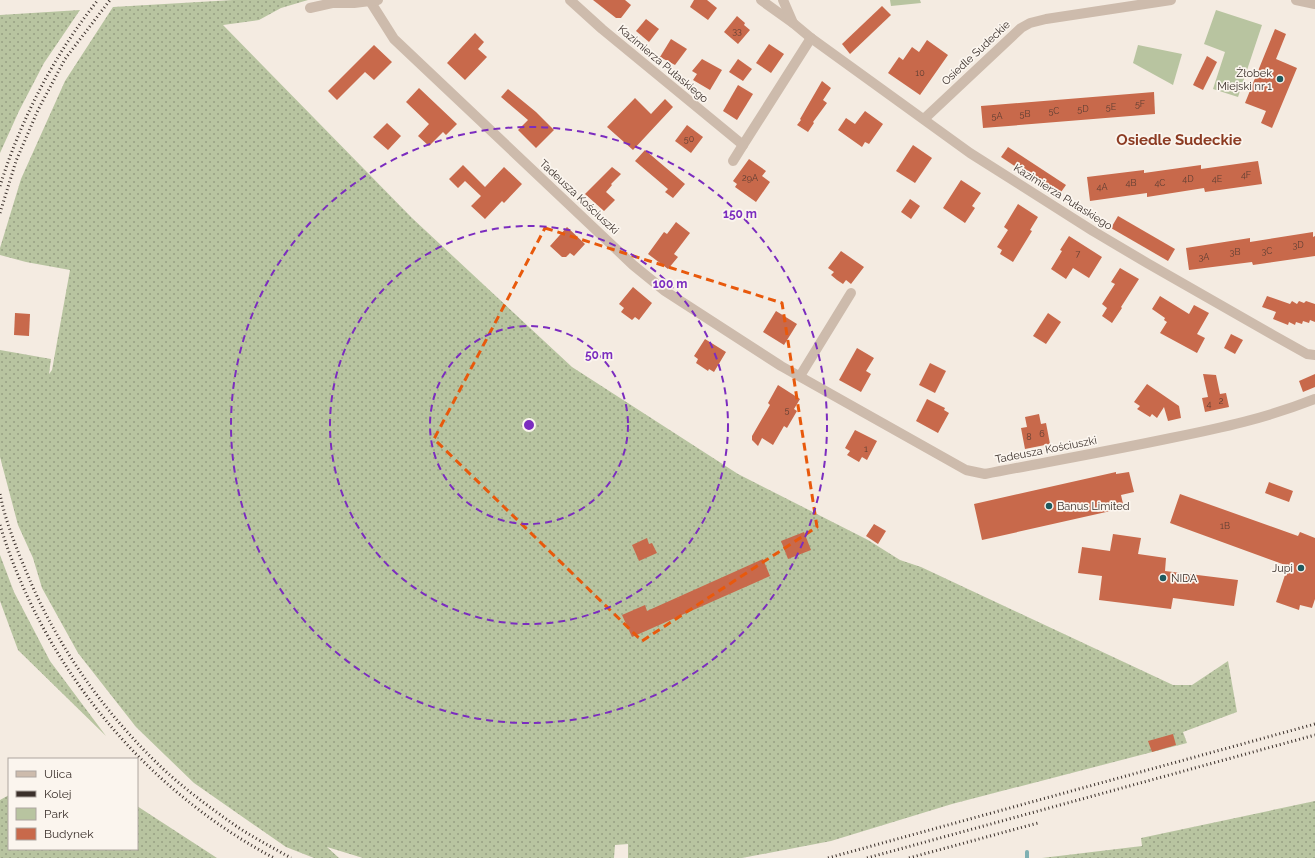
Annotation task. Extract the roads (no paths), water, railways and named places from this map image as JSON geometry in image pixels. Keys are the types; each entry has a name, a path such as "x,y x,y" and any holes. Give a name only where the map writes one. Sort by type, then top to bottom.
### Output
{"street":[{"name":"Kazimierza Pułaskiego","path":"570,0 602,29 743,145"},
{"name":"Kazimierza Pułaskiego","path":"761,0 970,153 1146,263 1307,354 1315,355"},
{"name":"Kazimierza Pułaskiego","path":"783,0 793,23"},
{"name":"Osiedle Sudeckie","path":"924,119 1021,28 1030,23 1046,19 1171,0"},
{"path":"1296,0 1315,4"},
{"path":"310,8 332,3 374,1"},
{"name":"Tadeusza Kościuszki","path":"374,1 394,39 633,264 665,291 782,366 966,470 985,474 1152,442 1235,425 1315,399"},
{"path":"733,161 811,38"},
{"path":"800,376 851,293"}],"waterway":[{"path":"1027,852 1027,858"}],"railway":[{"path":"0,186 18,136 40,88 67,43 98,0"},
{"path":"0,213 16,161 38,110 65,59 110,0"},
{"path":"0,494 11,533 38,598 67,651 100,700 139,745 185,788 251,836 291,858"},
{"path":"0,525 19,577 43,627 71,674 104,718 142,759 182,797 227,830 274,858"},
{"path":"828,858 1315,724"},
{"path":"867,858 1315,735"},
{"path":"909,858 1038,823"}],"place":[{"name":"Żłobek Miejski nr 1","path":"1280,79"},
{"name":"Banus Limited","path":"1049,506"},
{"name":"Jupi","path":"1301,568"},
{"name":"NIDA","path":"1163,578"}],"district":[{"name":"Osiedle Sudeckie","path":"1179,140"}]}
